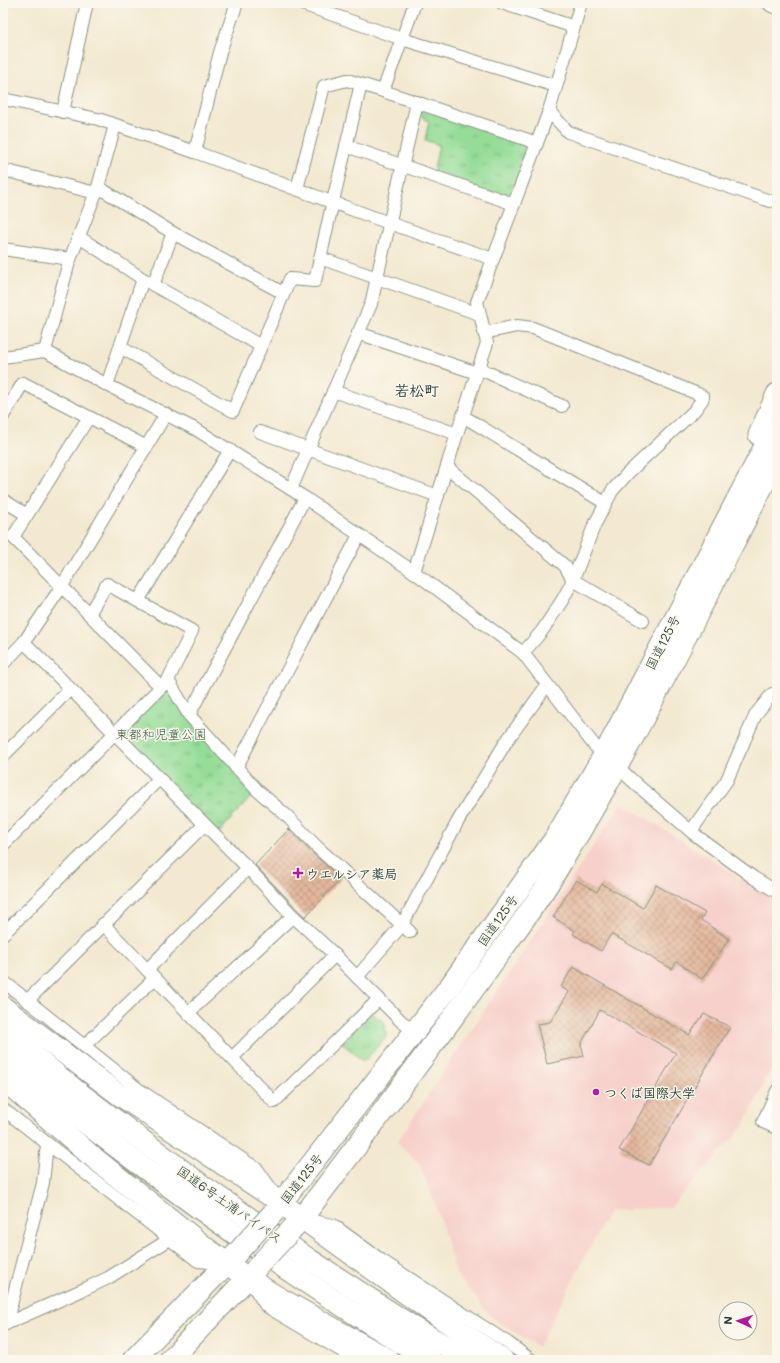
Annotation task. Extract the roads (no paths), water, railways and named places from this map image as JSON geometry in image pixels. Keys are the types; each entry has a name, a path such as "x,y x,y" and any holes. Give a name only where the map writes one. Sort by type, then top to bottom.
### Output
{"highway":[{"path":"688,593 777,394"},
{"name":"国道125号","path":"170,1360 298,1222 434,1044 557,871 611,761 688,593 777,423"},
{"name":"国道125号","path":"133,1360 278,1208 450,986 611,761 672,666 777,458"},
{"path":"698,612 777,478"},
{"path":"3,1007 118,1094 278,1208 503,1360"},
{"name":"国道6号土浦バイパス","path":"3,1031 74,1089 210,1191 316,1264 414,1327 469,1360"},
{"name":"国道6号土浦バイパス","path":"3,1057 63,1106 190,1202 299,1278 430,1360"},
{"path":"3,1079 88,1153 206,1248 231,1259 252,1273 308,1323 389,1360"}],"main road":[{"path":"772,3 777,5"}],"street":[{"path":"63,112 87,3"},
{"path":"195,152 220,52 237,3"},
{"path":"299,3 402,39 556,86"},
{"path":"383,91 415,3"},
{"path":"502,3 574,28"},
{"path":"414,572 487,343 477,302 549,111 581,3"},
{"path":"297,188 324,86 347,80 537,143"},
{"path":"120,347 233,411 290,279 315,281 361,84"},
{"path":"3,99 98,119 297,188 389,223 493,259"},
{"path":"291,489 371,304 417,102"},
{"path":"549,111 568,132 770,201"},
{"path":"45,351 70,259 97,190 115,125"},
{"path":"346,146 514,204"},
{"path":"3,170 97,190 283,293"},
{"path":"107,385 120,347 148,282 173,233"},
{"path":"79,237 148,282 261,346"},
{"path":"3,249 70,259"},
{"path":"320,258 479,314"},
{"path":"484,333 517,326 533,328 703,397 694,411 612,491 594,526 573,580 542,631 523,653"},
{"path":"358,333 477,371 562,406"},
{"path":"3,357 45,351 107,385 197,430 305,498 414,572 523,653 594,745 611,761 691,831 754,878 777,892"},
{"path":"3,416 23,383 147,447"},
{"path":"334,391 457,434"},
{"path":"3,664 24,642 62,586 166,414"},
{"path":"463,416 605,503"},
{"path":"89,417 13,537 89,614 164,683 189,715 257,790 287,816 317,847 406,929"},
{"path":"260,432 438,496"},
{"path":"138,602 230,450"},
{"path":"447,467 565,566 573,580 643,621"},
{"path":"189,715 305,498"},
{"path":"6,504 27,515"},
{"path":"236,768 359,535"},
{"path":"3,845 164,683 192,631 107,584 89,614"},
{"path":"24,642 248,868 293,916 335,955 402,1022 434,1044"},
{"path":"357,977 406,929 458,822 506,742 547,685"},
{"path":"3,756 70,689"},
{"path":"691,831 727,780 756,714 772,694 777,696"},
{"path":"3,934 159,779"},
{"path":"27,1001 204,825"},
{"path":"84,1046 248,868"},
{"path":"188,1013 293,916"},
{"path":"103,924 274,1102 379,999"},
{"path":"232,1058 335,955"},
{"path":"3,981 138,1089 257,1169 278,1208"},
{"path":"777,1092 763,1122 777,1128"},
{"path":"3,1109 198,1260 231,1259"},
{"path":"5,1325 43,1183 47,1144"},
{"path":"298,1222 333,1225 380,1260 532,1360"},
{"path":"5,1325 108,1278 170,1239"},
{"path":"308,1323 357,1360"}],"place":[{"name":"ウエルシア薬局","path":"298,873"},
{"name":"つくば国際大学","path":"596,1092"}],"district":[{"name":"若松町","path":"417,390"}],"park label":[{"name":"東都和児童公園","path":"161,733"}]}
